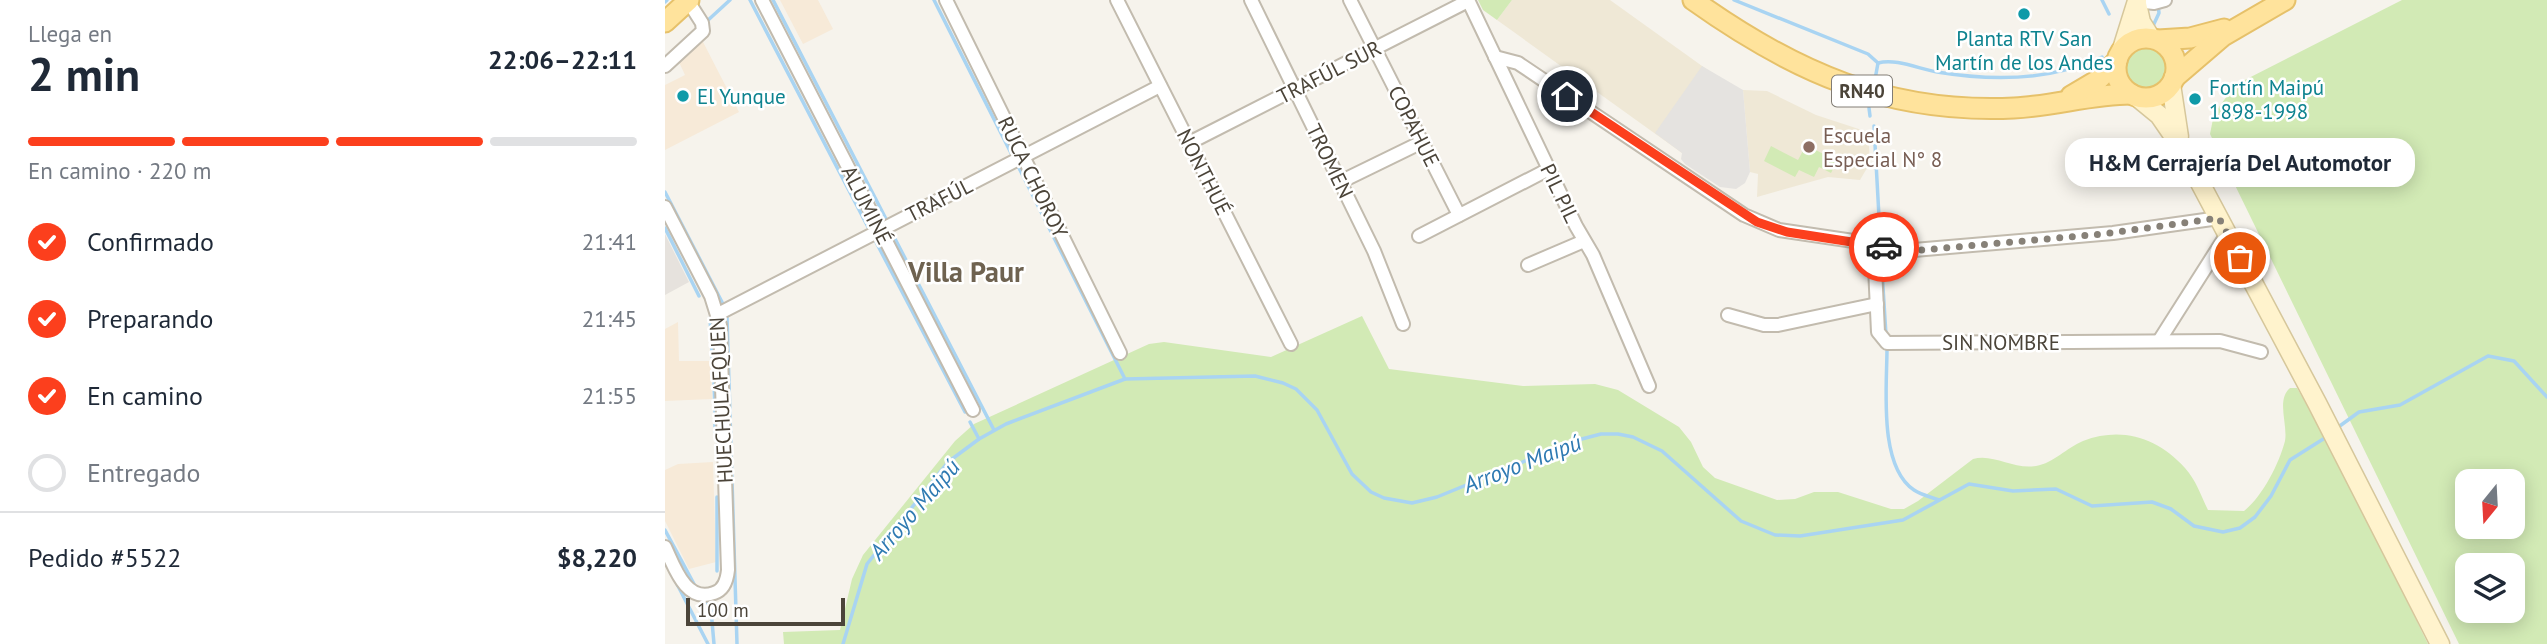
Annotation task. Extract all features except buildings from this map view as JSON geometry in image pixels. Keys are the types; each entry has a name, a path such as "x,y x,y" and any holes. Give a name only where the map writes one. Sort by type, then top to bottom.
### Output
{"main road":[{"name":"RN40","path":"1693,0 1791,62 1869,93 1952,108 2014,108 2134,95 2156,96 2205,49 2241,23 2285,0"},
{"path":"2137,0 2140,22 2154,39 2172,53 2176,65 2173,81 2181,147"},
{"path":"2137,0 2119,55 2118,80 2155,110 2181,147 2327,421 2439,644"},
{"path":"665,22 689,1"},
{"name":"RN40","path":"2054,104 2098,80 2119,55 2139,39 2190,38 2241,23"}],"street":[{"name":"ALUMINÉ","path":"762,0 973,410"},
{"name":"RUCA CHOROY","path":"946,0 1120,354"},
{"name":"NONTHUÉ","path":"1117,0 1291,344"},
{"name":"TROMEN","path":"1251,0 1378,260 1403,324"},
{"name":"COPAHUE","path":"1350,0 1459,215"},
{"name":"TRAFÚL SUR","path":"1189,143 1468,0"},
{"name":"PIL PIL","path":"1468,0 1584,241 1649,386"},
{"path":"2137,0 2154,3 2165,0"},
{"path":"665,66 703,31 702,23 689,1"},
{"path":"1495,57 1521,65 1757,222 1787,232 1922,250 2223,226"},
{"name":"TRAFÚL","path":"718,314 1160,86"},
{"path":"1340,182 1422,142"},
{"path":"1419,236 1549,169"},
{"name":"HUECHULAFQUEN","path":"665,208 718,314 728,570 723,587 709,595 688,589 665,547"},
{"path":"2159,341 2223,226"},
{"path":"1528,265 1584,241"},
{"name":"SIN NOMBRE","path":"1874,245 1879,335 1887,343 2226,341 2261,352"},
{"path":"1728,315 1777,325 1877,304"}],"shaded area":[{"path":"780,0 818,0 833,29 803,44"},
{"path":"1512,0 1610,0 1723,81 1682,153 1497,20"},
{"path":"702,40 739,112 665,150 665,85 685,75 679,62"},
{"path":"1702,66 1743,90 1750,172 1745,183 1736,189 1720,187 1685,164 1681,159 1682,153 1655,133"},
{"name":"Escuela Especial N° 8","path":"1743,90 1767,91 1816,115 1868,132 1870,163 1860,180 1828,177 1757,197 1758,174 1750,172"},
{"path":"665,234 689,282 665,295"},
{"path":"678,322 679,361 711,361 712,399 665,401 665,329"},
{"path":"713,462 716,562 689,569 665,521 665,470 678,464"}],"green space":[{"path":"1478,0 1512,0 1497,20 1483,10"},
{"path":"2402,0 2547,0 2547,644 2459,644 2210,134 2214,114 2235,85"},
{"path":"2146,46 2155,47 2162,52 2167,59 2167,77 2162,84 2155,89 2146,90 2137,89 2130,84 2125,77 2124,68 2125,59 2130,52 2137,47"},
{"path":"1806,145 1837,161 1831,173 1819,167 1814,177 1799,170 1795,177 1764,161 1771,146 1798,160"},
{"path":"1362,316 1389,369 1523,386 1595,384 1618,390 1679,427 1691,442 1703,467 1715,478 1777,500 1795,499 1814,492 1838,492 1891,509 1904,509 1918,501 1973,459 1988,458 2020,466 2036,466 2049,462 2083,441 2125,435 2151,442 2174,458 2192,478 2208,510 2244,511 2263,489 2279,460 2286,434 2284,399 2290,388 2297,388 2330,445 2428,644 784,644 783,632 840,630 852,579 863,555 955,441 974,424 1149,344 1164,342 1271,357"}],"waterway":[{"path":"706,22 730,0"},
{"path":"750,0 868,227"},
{"path":"773,0 886,219"},
{"path":"934,0 1012,155"},
{"path":"1734,0 1868,54 1878,63"},
{"path":"2102,0 2109,14"},
{"path":"2153,26 2159,13 2158,5"},
{"path":"1878,63 1892,62 1937,72 2000,78 2062,71 2102,57"},
{"path":"1874,85 1878,63"},
{"path":"1869,108 1870,116"},
{"path":"1874,126 1880,235"},
{"path":"1018,166 1125,379"},
{"path":"665,192 723,304"},
{"path":"665,228 699,296"},
{"path":"892,233 994,430"},
{"path":"876,242 965,412"},
{"path":"1881,255 1886,335"},
{"path":"727,317 737,644"},
{"path":"710,318 713,368"},
{"path":"1887,349 1887,424 1895,463 1903,479 1914,490 1939,500"},
{"name":"Arroyo Maipú","path":"2337,428 2359,412 2400,405 2488,356 2514,361 2547,397"},
{"name":"Arroyo Maipú","path":"843,644 867,564 948,462 979,439 1006,424 1125,379 1255,376 1283,383 1296,389 1317,410 1352,474 1371,492 1384,498 1412,503 1437,497 1574,441 1601,434 1633,437 1662,451 1741,521 1775,535 1800,536 1903,520 1969,484 2013,491 2056,489 2092,506 2152,502 2171,509 2194,526 2223,532 2240,528 2255,517 2271,496 2290,460 2328,436"},
{"path":"714,383 715,412"},
{"path":"970,422 979,439"},
{"path":"715,424 715,432"},
{"path":"717,497 717,571"},
{"path":"665,530 694,584"},
{"path":"677,584 708,644"},
{"path":"706,599 711,610 714,644"}],"way so far":[{"path":"1884,247 1922,250 2103,234 2219,218 2240,258"}],"place":[{"name":"Planta RTV San Martín de los Andes","path":"2024,14"},
{"name":"El Yunque","path":"683,96"},
{"name":"Fortín Maipú 1898-1998","path":"2195,99"},
{"name":"Escuela Especial N° 8","path":"1809,147"},
{"name":"H&M Cerrajería Del Automotor","path":"2240,258"}],"district":[{"name":"Villa Paur","path":"966,271"}],"route":[{"path":"1567,96 1757,222 1787,232 1884,247"}]}
